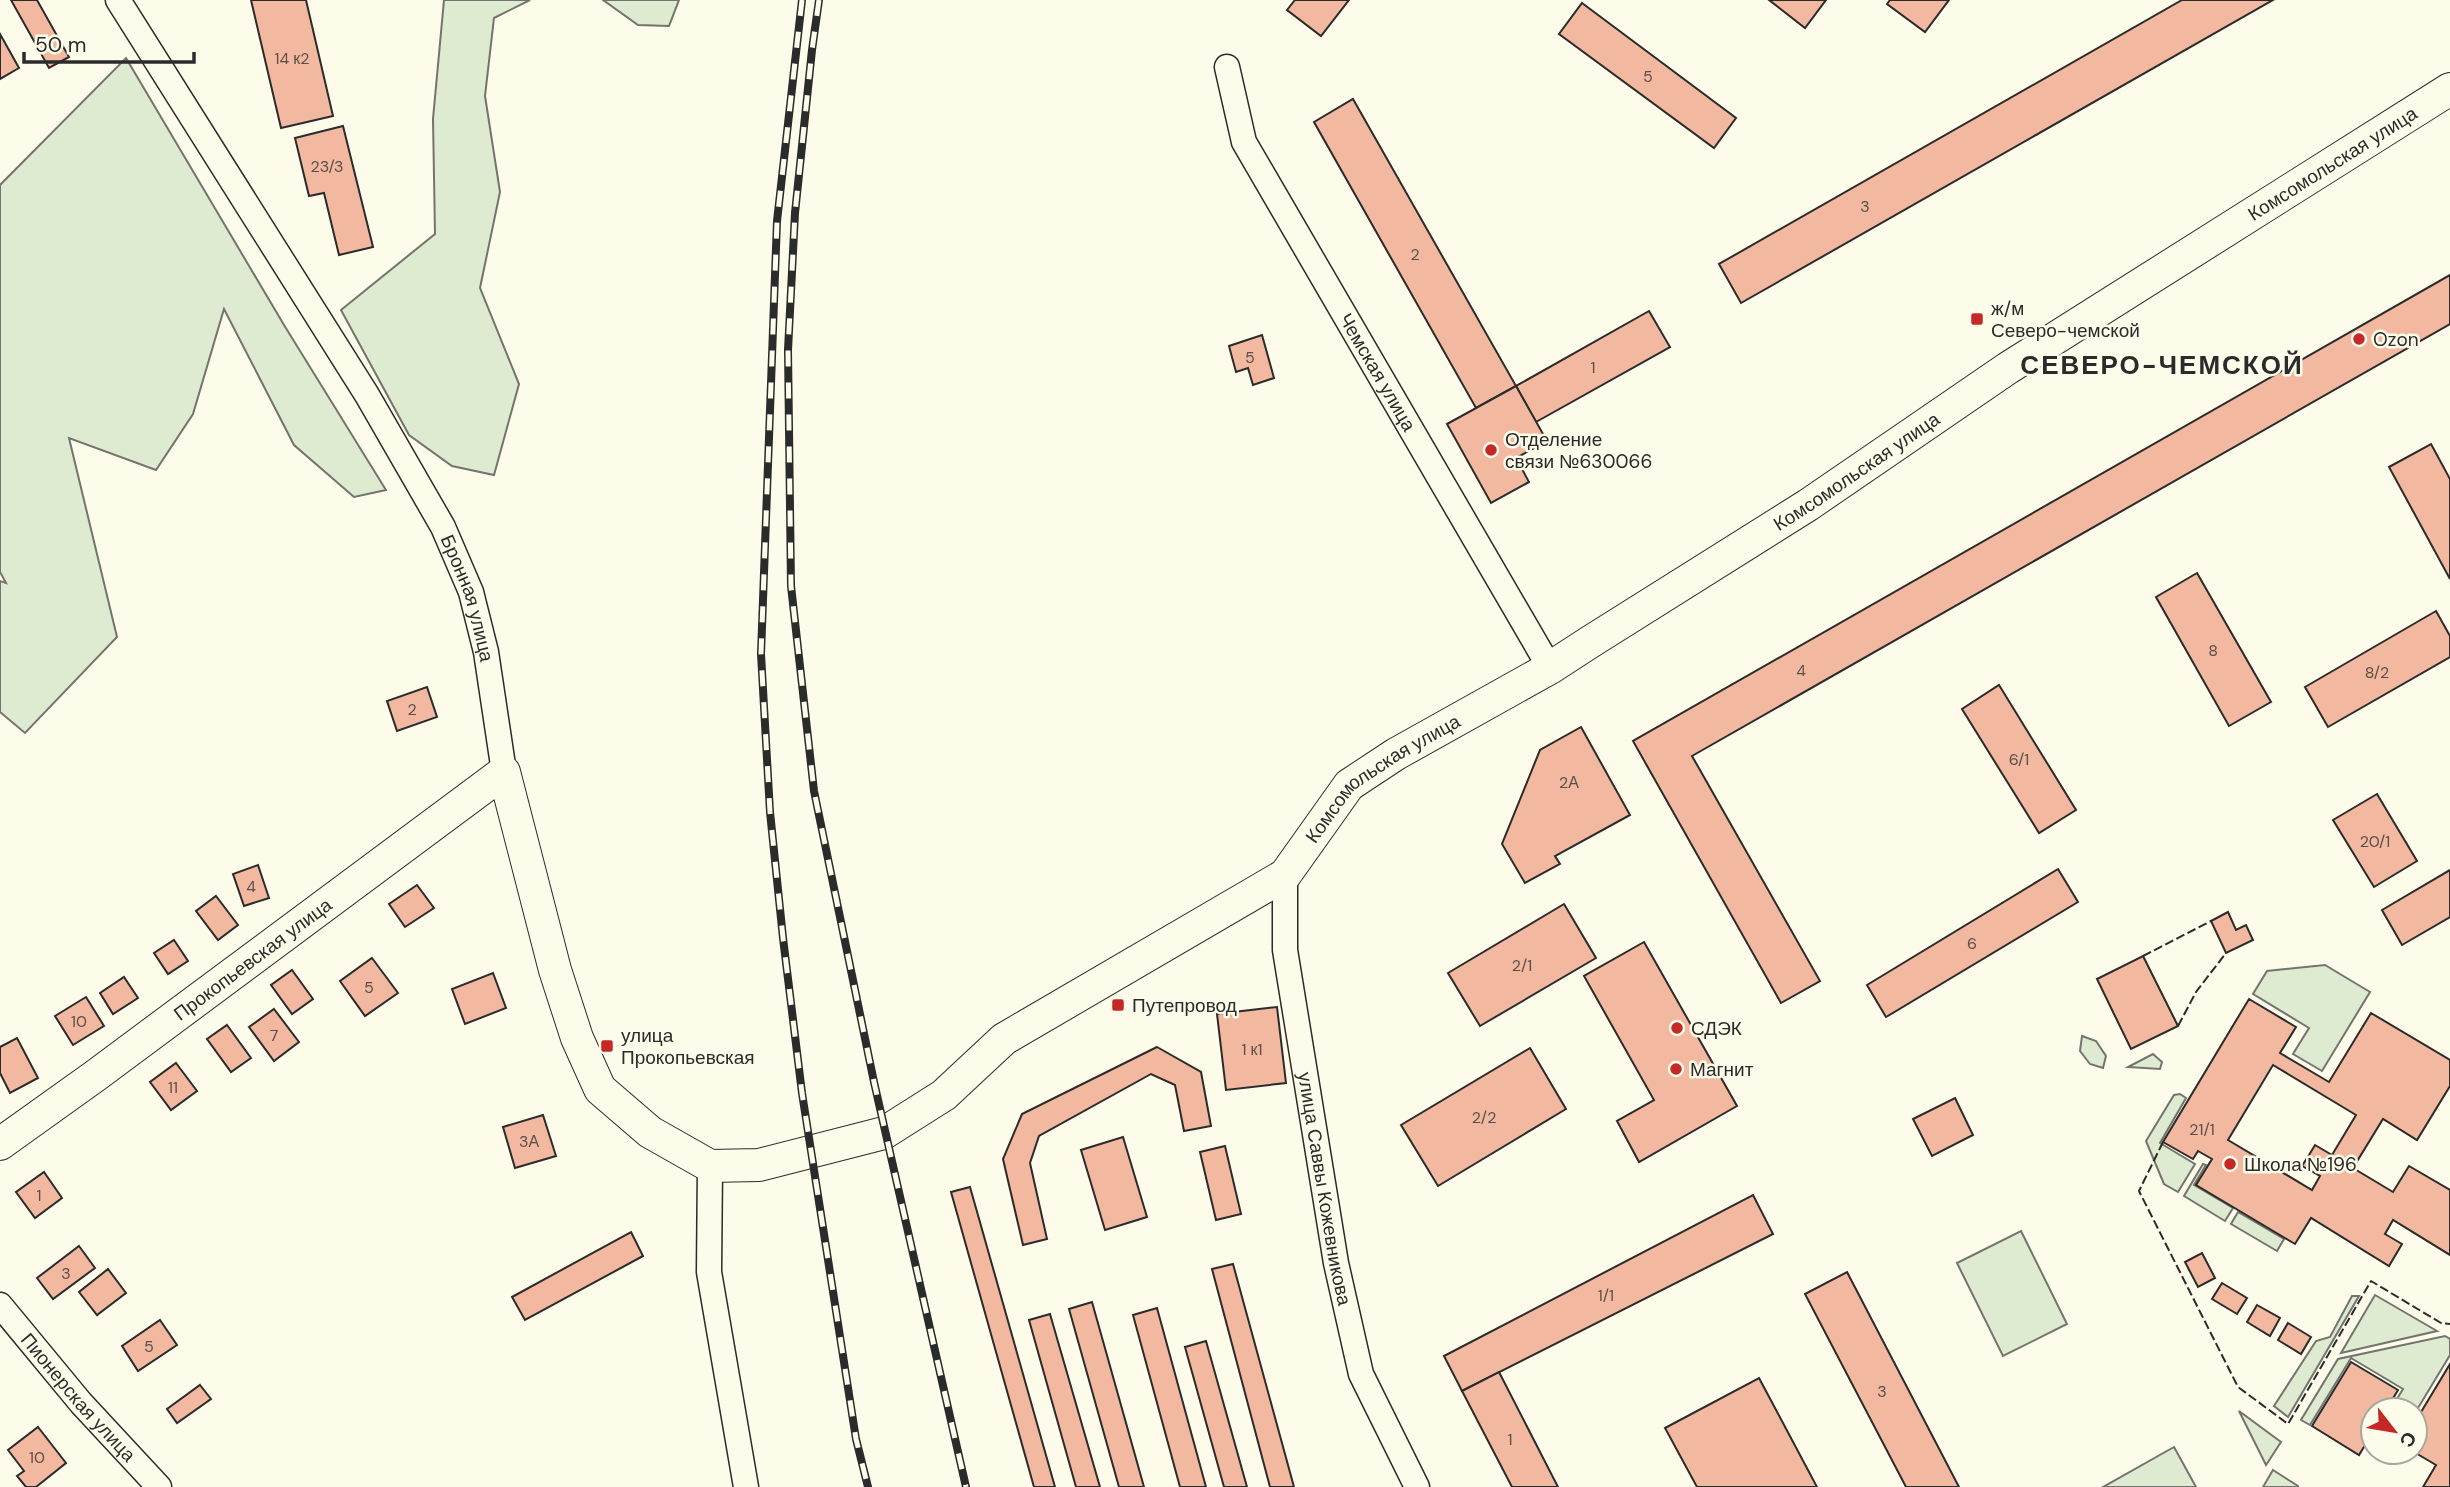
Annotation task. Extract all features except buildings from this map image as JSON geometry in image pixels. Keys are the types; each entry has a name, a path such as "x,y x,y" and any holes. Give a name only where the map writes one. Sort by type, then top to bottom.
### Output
{"main road":[{"name":"Комсомольская улица","path":"1285,875 1349,785 1396,754 1550,668 1808,505 2008,368 2450,89"},
{"name":"Прокопьевская улица","path":"0,1143 95,1076 504,772"},
{"name":"Бронная улица","path":"504,772 555,970 577,1038 600,1089 650,1132 710,1166 759,1166 884,1133 944,1095 1004,1039 1285,875"}],"street":[{"name":"Бронная улица","path":"118,0 367,395 443,527 471,592 486,652 504,772"},
{"name":"Чемская улица","path":"1227,67 1244,142 1550,668"},
{"name":"улица Саввы Кожевникова","path":"1285,875 1285,950 1336,1263 1361,1374 1418,1487"},
{"path":"710,1166 709,1272 746,1487"},
{"name":"Пионерская улица","path":"0,1305 82,1403 159,1487"}],"green space":[{"path":"444,0 530,0 494,18 485,96 500,192 480,288 519,384 494,475 452,466 409,435 341,310 435,234 433,119"},
{"path":"603,0 679,0 669,26 638,25"},
{"path":"126,58 284,325 386,490 354,497 294,445 224,309 193,414 156,470 69,438 117,637 25,733 0,712 0,581 6,583 0,572 0,185"},
{"path":"2325,965 2370,992 2322,1071 2293,1054 2309,1028 2253,994 2267,971"},
{"path":"2082,1036 2096,1041 2106,1056 2103,1068 2090,1064 2080,1051"},
{"path":"2153,1054 2162,1062 2160,1069 2128,1067"},
{"path":"2180,1094 2186,1098 2160,1143 2195,1164 2178,1192 2164,1184 2146,1141 2174,1095"},
{"path":"2203,1164 2206,1165 2194,1185 2233,1208 2225,1221 2184,1196"},
{"path":"2238,1212 2284,1239 2277,1251 2231,1224"},
{"path":"2021,1231 2067,1324 2003,1356 1957,1263"},
{"path":"2375,1295 2437,1331 2341,1353"},
{"path":"2352,1296 2359,1296 2288,1417 2274,1406 2316,1341 2330,1337"},
{"path":"2445,1336 2450,1339 2450,1355 2425,1396 2399,1396 2403,1389 2351,1358 2310,1425 2301,1420 2338,1359"},
{"path":"2239,1411 2281,1442 2266,1465"},
{"path":"2174,1447 2196,1487 2103,1487"},
{"path":"2273,1470 2298,1486 2298,1487 2263,1487"}],"railway":[{"path":"802,0 777,221 761,654 770,812 802,1093 856,1439 868,1487"},
{"path":"819,0 795,213 788,350 791,586 814,791 874,1082 966,1487"}],"fence":[{"path":"2143,956 2211,921"},
{"path":"2178,1026 2196,992 2226,953"},
{"path":"2163,1142 2139,1191 2238,1387 2288,1424 2371,1281 2441,1323 2450,1324"}],"place":[{"name":"ж/м Северо-чемской","path":"1977,319"},
{"name":"Ozon","path":"2359,339"},
{"name":"Отделение связи №630066","path":"1491,450"},
{"name":"Путепровод","path":"1118,1005"},
{"name":"СДЭК","path":"1677,1028"},
{"name":"улица Прокопьевская","path":"607,1046"},
{"name":"Магнит","path":"1676,1069"},
{"name":"Школа №196","path":"2230,1164"}],"district":[{"name":"СЕВЕРО-ЧЕМСКОЙ","path":"2162,365"}]}
